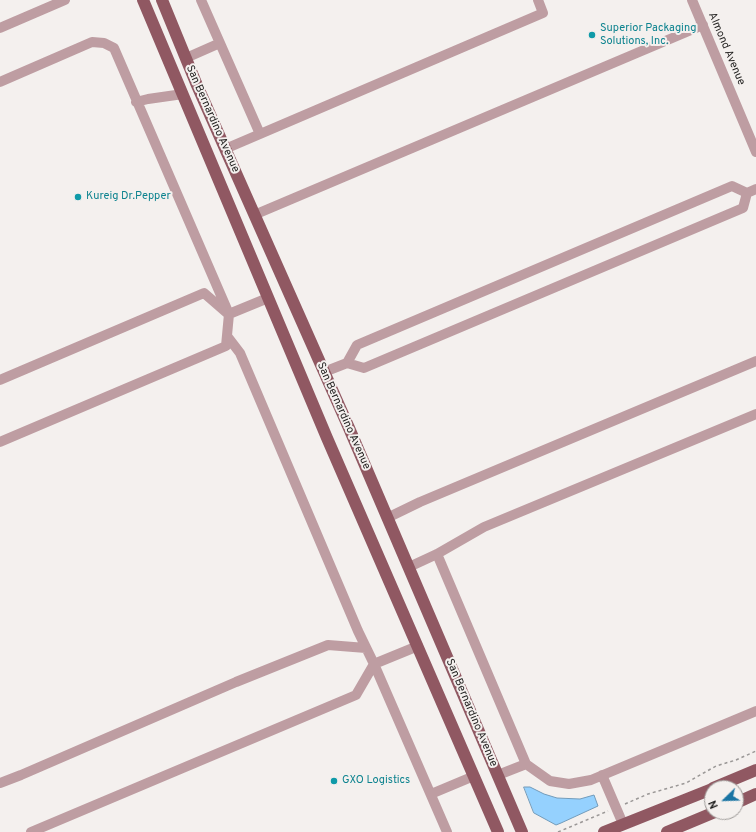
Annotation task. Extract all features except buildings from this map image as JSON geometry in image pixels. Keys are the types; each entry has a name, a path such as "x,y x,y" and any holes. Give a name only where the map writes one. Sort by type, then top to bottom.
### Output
{"main road":[{"name":"San Bernardino Avenue","path":"143,0 327,438 498,832"},
{"name":"San Bernardino Avenue","path":"162,0 225,149 324,372 522,832"},
{"path":"732,780 756,770"},
{"path":"604,832 704,792"},
{"path":"744,799 756,794"},
{"path":"667,832 704,816"}],"street":[{"path":"0,28 65,0"},
{"path":"201,0 260,134"},
{"path":"225,149 543,13 538,0"},
{"name":"Almond Avenue","path":"692,0 756,152"},
{"path":"254,215 703,25"},
{"path":"0,82 92,42 104,43 114,48 136,102 229,314 226,346 0,442"},
{"path":"186,58 220,43"},
{"path":"136,102 183,94"},
{"path":"324,372 347,363 364,368 729,215 744,208 752,191 732,186 357,345 347,363"},
{"path":"0,380 204,293 229,314"},
{"path":"229,314 268,298"},
{"path":"227,336 240,353 366,648 431,794 446,832"},
{"path":"387,518 427,499 756,361"},
{"path":"408,567 437,554 484,527 756,414"},
{"path":"437,554 526,764 550,781 569,784 591,780 756,710"},
{"path":"0,783 21,776 236,682 328,645 366,648"},
{"path":"31,832 356,695 374,664 418,646"},
{"path":"498,775 526,764"},
{"path":"602,775 623,824"},
{"path":"431,794 474,776"}],"path":[{"path":"558,832 648,794 686,783 716,766 736,760 756,751"}],"water":[{"path":"524,787 530,787 544,794 557,798 580,799 594,795 598,806 556,825 534,813"}],"place":[{"name":"Superior Packaging Solutions, Inc.","path":"592,35"},
{"name":"Kureig Dr.Pepper","path":"78,197"},
{"name":"GXO Logistics","path":"334,781"}]}
